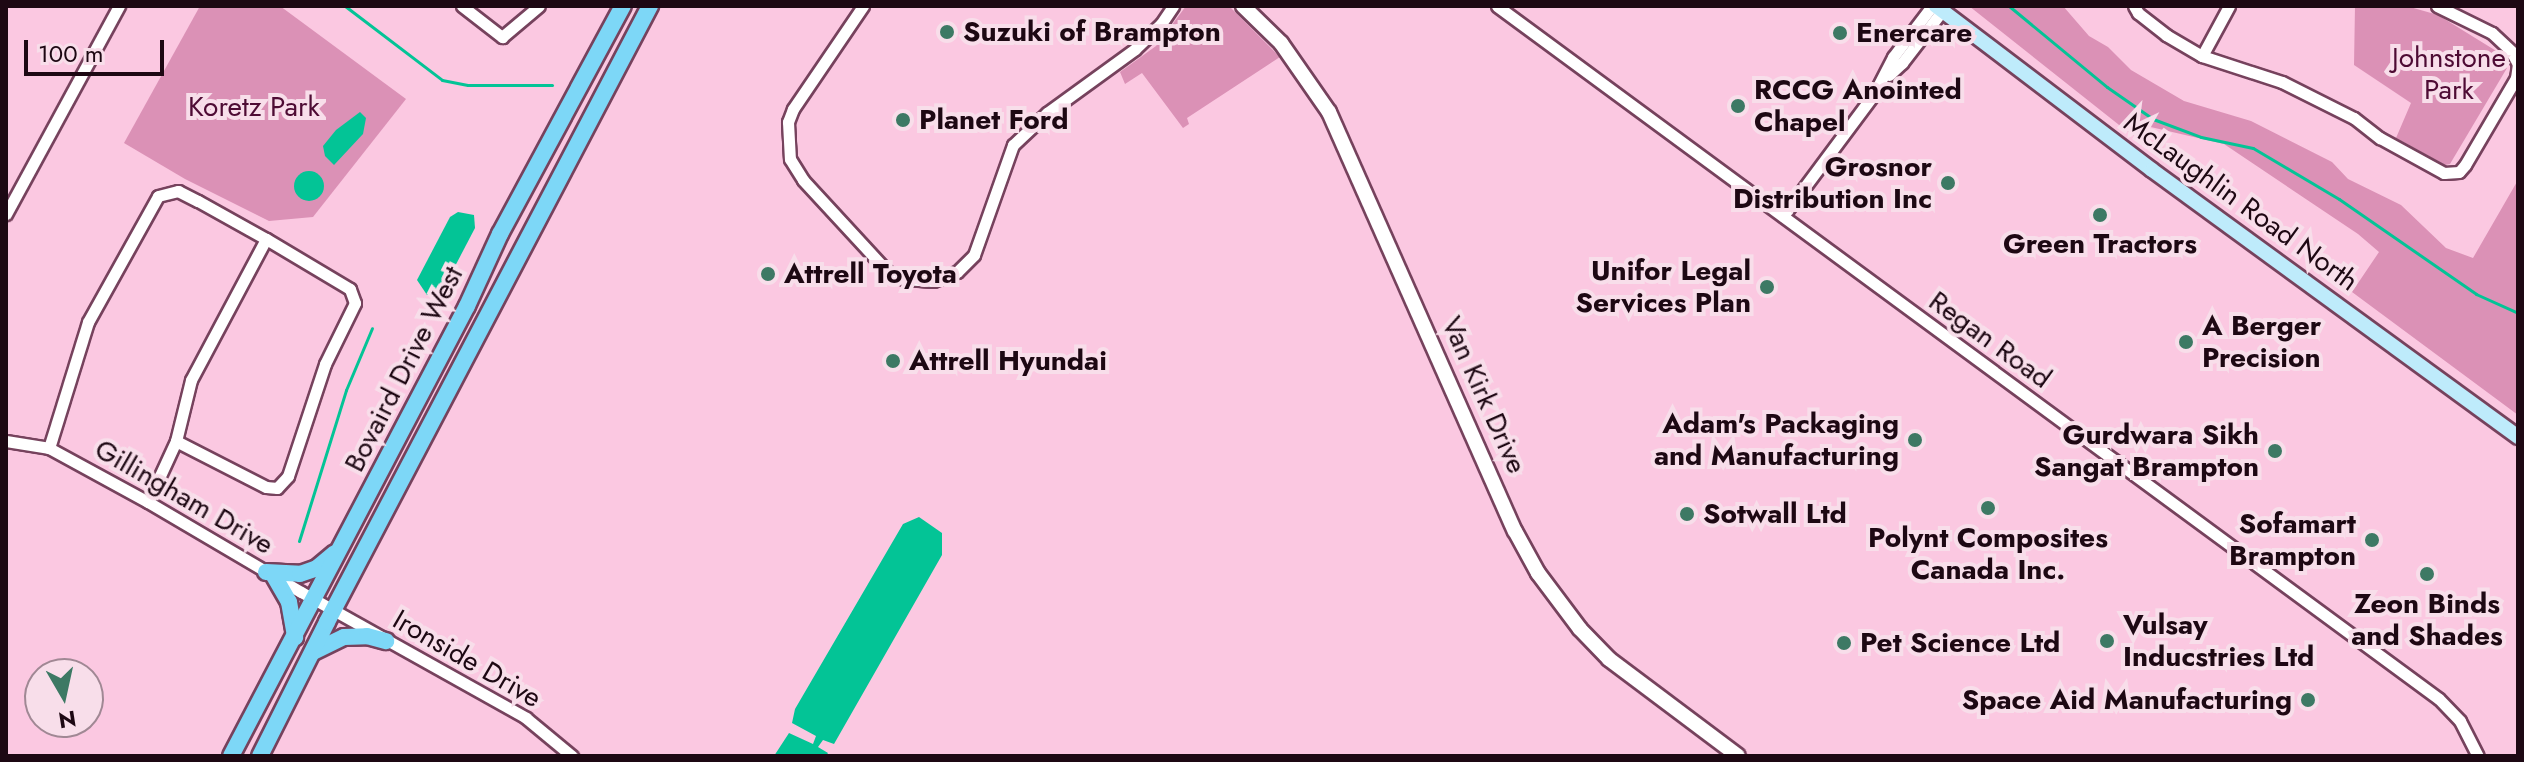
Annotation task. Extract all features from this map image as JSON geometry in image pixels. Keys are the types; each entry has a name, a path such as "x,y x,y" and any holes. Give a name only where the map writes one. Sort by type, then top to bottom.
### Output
{"main road":[{"name":"Bovaird Drive West","path":"231,756 467,306 500,234 623,6"},
{"name":"Bovaird Drive West","path":"260,756 650,6"},
{"name":"McLaughlin Road North","path":"1939,7 2518,437"},
{"path":"270,574 300,574 317,568 340,550"},
{"path":"270,574 289,602 295,637"},
{"path":"313,652 344,637 367,636 386,641"}],"street":[{"path":"6,214 119,6"},
{"path":"462,6 502,37 539,6"},
{"path":"863,6 793,109 788,122 790,159 803,180 888,272 904,279 933,281 957,272 974,255 1013,145 1047,113 1135,49 1161,24 1173,6"},
{"name":"Van Kirk Drive","path":"1243,6 1281,43 1329,112 1515,531 1538,573 1580,629 1609,659 1738,756"},
{"name":"Regan Road","path":"1497,6 2439,699 2460,721 2478,756"},
{"path":"2134,6 2138,13 2166,35 2202,56 2282,82 2354,118 2380,138 2444,173 2459,172 2516,78 2518,64 2511,51 2492,33 2437,6"},
{"path":"2202,56 2229,6"},
{"path":"1783,216 1885,78 1902,63 1939,7"},
{"path":"49,448 88,322 158,196 178,191 350,289 355,303 325,364 288,476 277,488 266,487 176,441"},
{"path":"148,502 176,441 191,380 266,239"},
{"name":"Gillingham Drive","path":"6,441 49,448 148,502 333,611"},
{"name":"Ironside Drive","path":"333,611 526,718 572,756"}],"green space":[{"name":"Koretz Park","path":"200,6 280,6 406,99 313,217 269,221 185,179 124,143"},
{"path":"1186,6 1229,6 1280,57 1187,118 1189,124 1183,128 1142,73 1125,84 1120,72 1156,46"},
{"path":"1969,6 2063,6 2089,36 2108,47 2131,70 2184,101 2251,121 2332,162 2348,179 2401,205 2446,248 2473,258 2518,180 2518,415 2352,292 2379,252 2358,234 2224,144 2142,125 2133,136"},
{"name":"Johnstone Park","path":"2355,6 2410,7 2438,15 2506,57 2507,68 2450,164 2445,165 2396,138 2411,103 2354,65"}],"shaded area":[{"path":"360,112 366,118 363,134 334,165 325,156 323,146 336,130"},
{"path":"309,171 320,175 324,186 320,197 309,201 298,197 294,186 298,175"},
{"path":"458,212 474,215 475,228 440,295 427,295 417,280 450,217"},
{"path":"919,517 942,533 942,555 834,744 823,740 818,747 828,753 826,756 774,756 789,733 813,744 816,736 792,723 795,709 903,524"}],"waterway":[{"path":"345,6 442,80 468,85 552,85"},
{"path":"2009,6 2107,87 2153,119 2201,137 2253,148 2339,199 2476,294 2518,313"},
{"path":"299,541 346,390 372,328"}],"place":[{"name":"Suzuki of Brampton","path":"947,32"},
{"name":"Enercare","path":"1840,33"},
{"name":"RCCG Anointed Chapel","path":"1738,106"},
{"name":"Planet Ford","path":"903,120"},
{"name":"Grosnor Distribution Inc","path":"1948,183"},
{"name":"Green Tractors","path":"2100,215"},
{"name":"Attrell Toyota","path":"768,274"},
{"name":"Unifor Legal Services Plan","path":"1767,287"},
{"name":"A Berger Precision","path":"2186,342"},
{"name":"Attrell Hyundai","path":"893,361"},
{"name":"Adam's Packaging and Manufacturing","path":"1915,440"},
{"name":"Gurdwara Sikh Sangat Brampton","path":"2275,451"},
{"name":"Polynt Composites Canada Inc.","path":"1988,508"},
{"name":"Sotwall Ltd","path":"1687,514"},
{"name":"Sofamart Brampton","path":"2372,540"},
{"name":"Zeon Binds and Shades","path":"2427,574"},
{"name":"Vulsay Inducstries Ltd","path":"2107,641"},
{"name":"Pet Science Ltd","path":"1844,643"},
{"name":"Space Aid Manufacturing","path":"2308,700"}]}
